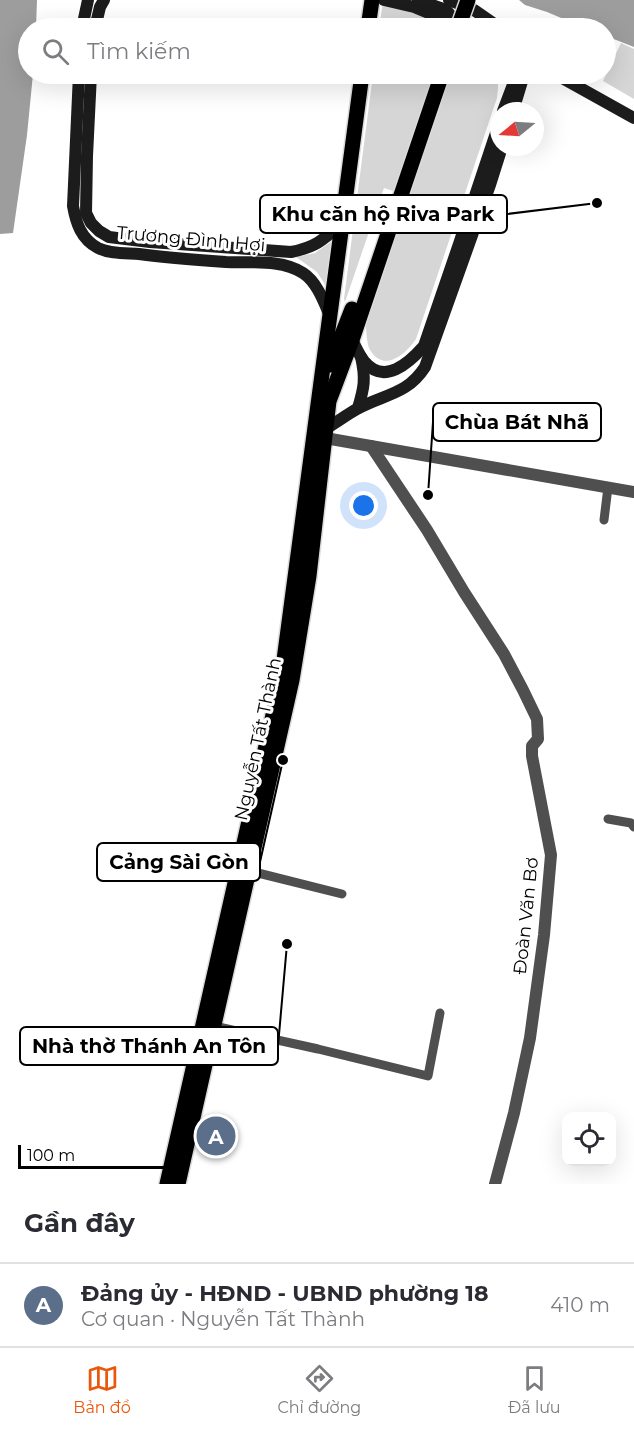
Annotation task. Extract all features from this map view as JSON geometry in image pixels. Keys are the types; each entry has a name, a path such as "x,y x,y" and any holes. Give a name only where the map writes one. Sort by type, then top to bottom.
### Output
{"main road":[{"path":"84,18 88,0"},
{"path":"98,18 104,0"},
{"path":"369,18 372,0"},
{"path":"384,0 414,7 440,18"},
{"path":"418,0 446,10 450,18"},
{"path":"449,0 474,10 486,18"},
{"path":"454,18 458,0"},
{"path":"457,18 468,0"},
{"name":"Trương Đình Hợi","path":"79,84 73,206 76,222 90,243 111,252 290,267 306,274 319,292 331,317"},
{"name":"Trương Đình Hợi","path":"91,84 86,213 91,223 109,237 291,252 306,249 321,242 342,224"},
{"name":"Nguyễn Tất Thành","path":"167,1184 282,675 361,84"},
{"path":"360,301 430,84"},
{"path":"360,301 438,84"},
{"path":"506,102 513,84"},
{"path":"516,102 521,84"},
{"path":"573,84 634,118"},
{"path":"352,340 365,362 381,372 396,370 424,346 490,151"},
{"path":"325,434 358,408 405,389 419,377 425,367 499,156"},
{"path":"176,258 187,245"},
{"name":"Nguyễn Tất Thành","path":"178,1184 294,669 309,576 329,401 352,340 360,301"},
{"name":"Nguyễn Tất Thành","path":"321,387 360,301"},
{"path":"358,408 365,383 360,355"}],"street":[{"path":"325,434 371,446 634,492"},
{"name":"Đoàn Văn Bơ","path":"371,446 427,530 504,654 537,719 538,739 532,746 532,756 551,855 544,935 530,1038 514,1113 495,1184"},
{"path":"604,520 608,487"},
{"path":"608,819 631,823 634,827"},
{"path":"250,871 342,894"},
{"path":"214,1026 428,1076 440,1013"}],"shaded area":[{"path":"0,0 37,0 36,18 18,18 18,84 32,84 13,233 0,234"},
{"path":"519,0 634,0 634,47 616,40 616,18 561,18 525,5"},
{"path":"383,2 425,18 381,18"},
{"path":"621,43 634,49 634,99 608,84 616,84 616,54"},
{"path":"372,84 498,84 497,98 496,102 490,102 490,119 416,339 400,356 387,361 381,360 369,348 366,325 406,195 384,188 345,302"},
{"path":"332,241 326,286 317,272 296,257 315,253"}],"place":[{"name":"Khu căn hộ Riva Park","path":"597,203"},
{"name":"Chùa Bát Nhã","path":"428,495"},
{"name":"Cảng Sài Gòn","path":"283,760"},
{"name":"Nhà thờ Thánh An Tôn","path":"287,944"},
{"name":"Đảng ủy - HĐND - UBND phường 18","path":"216,1136"}]}
